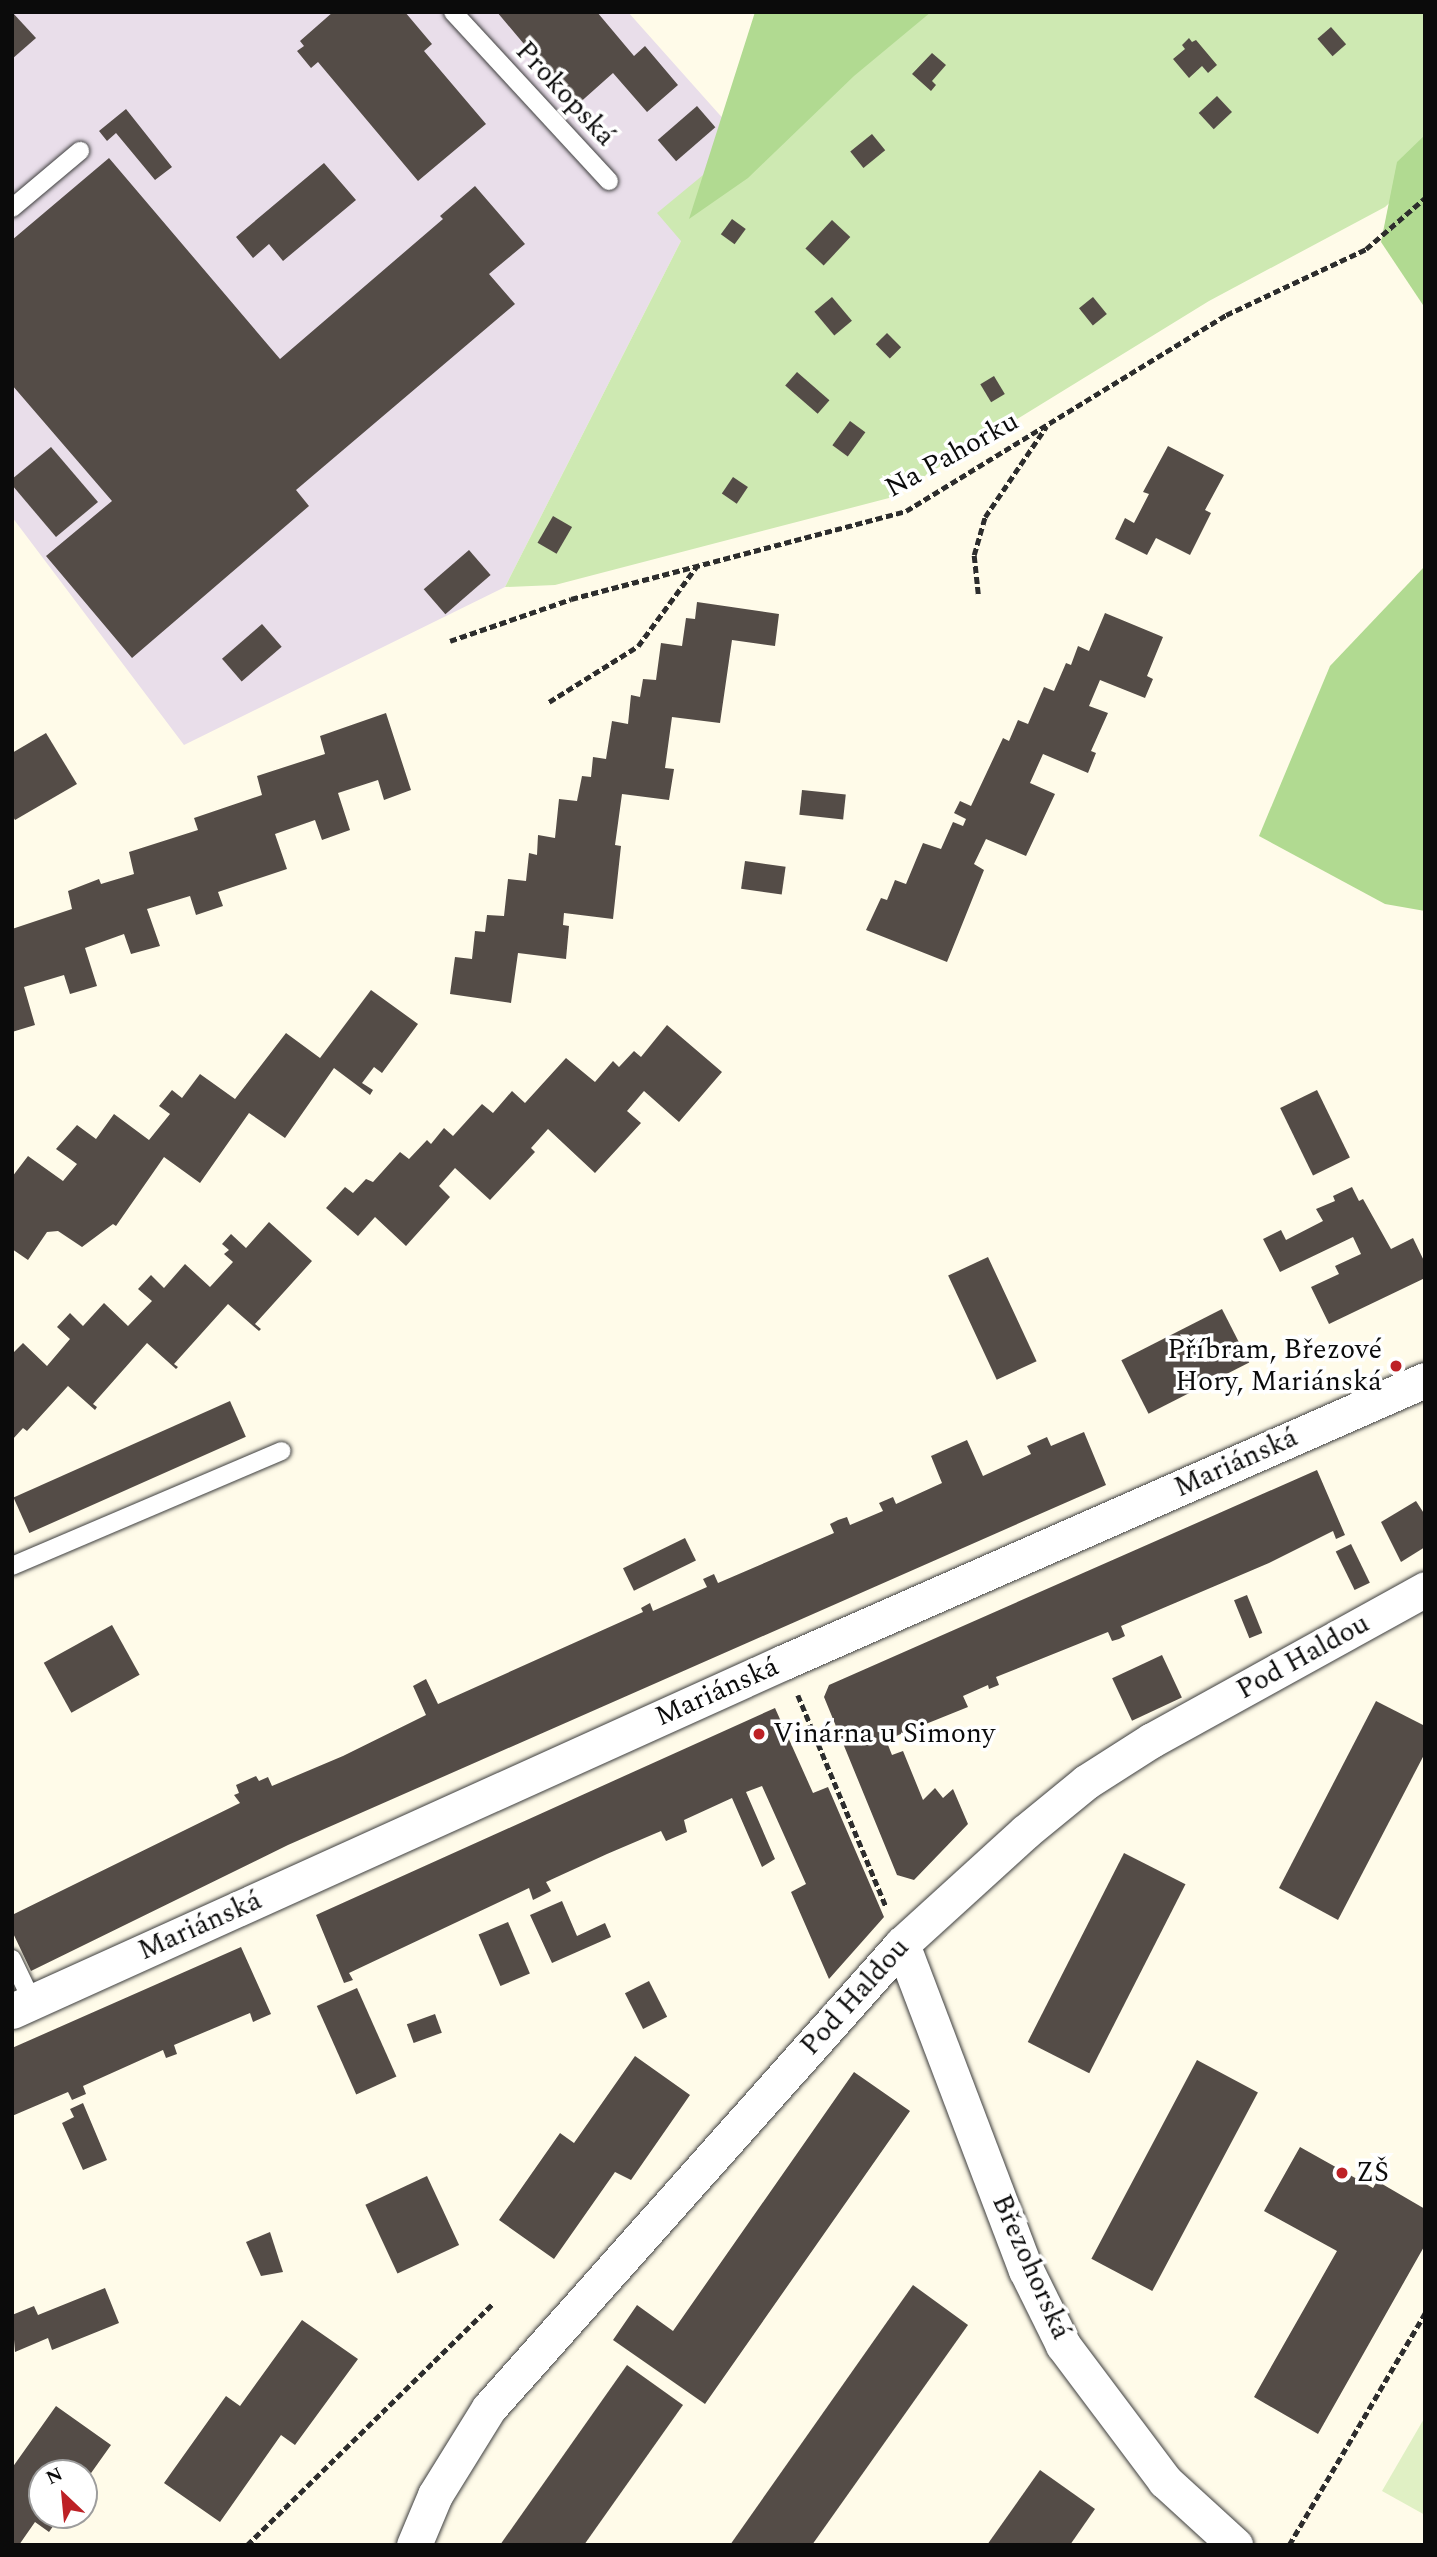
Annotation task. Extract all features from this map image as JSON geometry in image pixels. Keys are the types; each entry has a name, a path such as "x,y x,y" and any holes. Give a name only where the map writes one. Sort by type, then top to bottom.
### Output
{"street":[{"name":"Mariánská","path":"22,2006 784,1662 1425,1380"},
{"name":"Pod Haldou","path":"414,2545 435,2495 489,2408 902,1944 1025,1832 1086,1782 1153,1740 1425,1589"},
{"name":"Březohorská","path":"902,1944 1026,2270 1063,2344 1165,2481 1235,2545"}],"lane":[{"name":"Prokopská","path":"453,12 609,181"},
{"path":"12,208 80,151"},
{"path":"12,1566 281,1451"},
{"path":"12,1959 22,2006"}],"path":[{"name":"Na Pahorku","path":"450,641 571,599 906,511 1226,315 1366,249 1425,198"},
{"path":"978,594 974,555 985,517 1047,425"},
{"path":"548,702 638,646 696,566"},
{"path":"784,1662 902,1944"},
{"path":"247,2545 494,2302"},
{"path":"1289,2545 1425,2313"}],"shaded area":[{"path":"12,12 628,12 743,141 681,241 505,587 184,745 12,517"}],"green space":[{"path":"755,12 931,12 854,76 748,178 689,219"},
{"path":"901,12 1425,12 1425,170 1385,207 1209,301 889,498 555,585 505,587 681,241 657,213"},
{"path":"1425,135 1425,308 1381,242 1397,162"},
{"path":"1425,566 1425,911 1385,904 1259,836 1330,666"},
{"path":"1425,2417 1425,2515 1382,2491"}],"building":[{"path":"12,12 36,38 12,59"},
{"path":"333,12 405,12 432,44 424,51 486,124 418,181 318,62 311,68 297,51 304,46 300,41"},
{"path":"497,12 597,12 634,56 645,46 678,85 647,112 613,73 576,106"},
{"path":"1331,27 1346,44 1333,56 1317,39"},
{"path":"1189,38 1192,42 1196,40 1217,65 1208,73 1202,66 1189,78 1173,59 1185,49 1182,45"},
{"path":"932,53 946,65 932,81 936,85 931,91 912,74"},
{"path":"1217,96 1232,112 1214,129 1199,113"},
{"path":"697,106 715,127 676,161 658,140"},
{"path":"126,109 172,167 155,180 116,133 107,141 99,131"},
{"path":"872,134 885,150 863,168 850,152"},
{"path":"109,158 280,359 443,219 440,216 475,186 525,244 489,274 515,304 296,490 309,506 132,658 46,556 112,501 12,385 12,240"},
{"path":"324,163 356,200 283,261 269,244 253,258 236,237"},
{"path":"732,219 746,229 735,244 721,234"},
{"path":"832,220 850,237 824,266 805,249"},
{"path":"832,297 852,321 834,336 814,312"},
{"path":"1093,297 1107,314 1093,325 1079,308"},
{"path":"887,333 901,347 890,358 876,344"},
{"path":"797,372 829,400 818,414 785,386"},
{"path":"994,376 1005,394 991,402 980,384"},
{"path":"850,421 865,432 848,456 832,445"},
{"path":"1168,446 1224,475 1205,510 1211,513 1190,555 1156,538 1147,555 1115,539 1125,518 1134,523 1149,494 1143,492"},
{"path":"51,447 98,502 56,537 12,485 12,479"},
{"path":"733,477 748,487 737,504 722,494"},
{"path":"553,516 572,527 557,554 538,543"},
{"path":"469,550 491,575 445,614 424,589"},
{"path":"697,602 779,614 775,646 732,640 720,723 672,717 665,768 674,769 669,800 622,794 615,845 621,846 613,919 564,913 563,925 569,926 566,959 518,953 511,1003 450,994 455,957 472,959 475,931 485,932 487,915 504,916 508,879 526,881 529,853 537,855 538,835 555,838 559,799 577,801 582,776 591,777 593,757 606,759 612,721 628,724 631,695 640,697 643,679 656,680 661,643 682,646 686,618 695,619"},
{"path":"1105,613 1163,637 1147,676 1153,679 1145,698 1100,680 1089,706 1108,713 1091,751 1096,753 1088,773 1043,754 1030,783 1055,794 1026,856 986,839 974,864 984,870 947,962 866,930 881,898 887,900 895,880 906,884 923,843 941,849 953,822 963,826 966,819 954,813 960,801 971,806 1003,738 1009,741 1018,720 1028,724 1044,687 1054,691 1066,663 1071,665 1078,646 1089,651"},
{"path":"262,624 282,647 242,681 222,659"},
{"path":"386,713 411,790 384,800 378,780 338,793 350,830 322,840 315,820 275,834 287,869 218,892 223,906 196,915 190,896 147,909 160,946 131,954 124,934 85,948 97,986 70,994 64,975 24,987 35,1025 12,1032 12,929 72,909 68,891 99,879 101,884 134,874 129,852 198,830 194,818 262,795 257,776 325,754 320,736"},
{"path":"46,733 77,784 15,820 12,815 12,753"},
{"path":"802,790 846,795 843,819 799,815"},
{"path":"745,861 786,867 782,894 741,889"},
{"path":"371,990 418,1024 382,1073 374,1067 362,1083 373,1090 370,1095 334,1068 285,1138 249,1113 200,1183 164,1157 116,1226 113,1224 82,1247 58,1231 47,1232 28,1260 12,1249 12,1177 28,1156 63,1181 77,1164 56,1149 77,1125 96,1139 114,1114 149,1140 170,1114 159,1106 172,1090 182,1098 200,1074 235,1099 286,1033 320,1058"},
{"path":"667,1025 722,1072 679,1122 644,1091 627,1111 641,1123 595,1173 548,1129 531,1148 535,1152 490,1200 455,1168 439,1186 450,1197 406,1246 375,1217 358,1236 326,1208 345,1187 353,1193 366,1179 373,1182 400,1152 409,1159 427,1140 431,1144 444,1128 453,1136 482,1104 493,1113 512,1091 525,1103 566,1058 595,1082 613,1061 619,1067 634,1051 641,1057"},
{"path":"1317,1090 1350,1157 1313,1175 1280,1108"},
{"path":"1352,1187 1359,1201 1363,1199 1391,1249 1413,1238 1425,1263 1425,1278 1329,1324 1311,1287 1339,1274 1335,1266 1361,1254 1353,1237 1280,1272 1263,1239 1281,1230 1286,1240 1323,1221 1316,1209 1335,1201 1333,1196"},
{"path":"269,1222 312,1261 255,1324 261,1329 259,1331 228,1304 174,1364 178,1367 176,1369 147,1343 93,1404 97,1407 95,1410 68,1386 27,1431 23,1428 12,1440 12,1354 23,1343 47,1366 70,1339 57,1327 70,1313 83,1326 104,1303 128,1326 152,1301 138,1289 151,1275 164,1288 185,1264 210,1287 233,1262 224,1254 229,1250 222,1244 231,1234 246,1248"},
{"path":"988,1257 1037,1361 997,1380 948,1276"},
{"path":"1222,1309 1249,1362 1149,1414 1121,1360"},
{"path":"230,1401 246,1437 29,1533 13,1497"},
{"path":"1084,1432 1106,1485 288,1845 31,1971 12,1931 12,1915 240,1803 234,1795 239,1793 236,1785 256,1776 259,1781 268,1777 272,1786 343,1756 426,1715 413,1686 426,1679 438,1704 643,1612 641,1608 650,1603 653,1611 707,1587 703,1579 714,1574 718,1583 834,1533 830,1524 838,1520 847,1517 850,1525 883,1511 879,1503 893,1497 896,1504 942,1483 931,1456 967,1440 983,1476 1031,1454 1027,1446 1047,1437 1051,1446"},
{"path":"1317,1470 1345,1535 1336,1539 1333,1531 1269,1563 1121,1626 1125,1636 1119,1639 1112,1641 1108,1632 996,1677 999,1685 989,1689 988,1685 963,1696 968,1707 886,1740 892,1755 903,1751 923,1800 935,1788 943,1798 953,1789 968,1824 914,1880 897,1875 824,1697 829,1685"},
{"path":"1416,1501 1425,1515 1425,1547 1401,1562 1381,1522"},
{"path":"685,1538 696,1560 634,1591 623,1568"},
{"path":"1351,1544 1370,1583 1355,1590 1336,1551"},
{"path":"1247,1595 1262,1633 1249,1638 1234,1600"},
{"path":"112,1625 140,1675 71,1713 44,1663"},
{"path":"1162,1655 1182,1698 1132,1721 1112,1678"},
{"path":"1376,1701 1425,1726 1425,1753 1338,1920 1279,1888"},
{"path":"775,1708 813,1793 828,1787 884,1917 829,1979 791,1892 806,1884 762,1786 746,1792 775,1859 762,1867 732,1798 684,1820 687,1832 666,1841 661,1831 607,1854 546,1882 551,1891 533,1900 529,1888 349,1973 353,1980 344,1983 316,1915"},
{"path":"1124,1853 1185,1884 1089,2073 1028,2042"},
{"path":"562,1901 577,1936 605,1923 611,1937 552,1963 530,1915"},
{"path":"508,1922 530,1974 500,1986 479,1935"},
{"path":"241,1947 271,2014 253,2022 250,2013 174,2045 177,2054 166,2058 163,2050 83,2086 86,2094 72,2100 68,2092 12,2116 12,2048"},
{"path":"649,1981 667,2017 643,2029 625,1993"},
{"path":"357,1988 396,2077 356,2095 317,2006"},
{"path":"435,2014 442,2033 414,2043 407,2024"},
{"path":"635,2056 690,2095 631,2180 615,2172 554,2259 499,2220 560,2133 574,2143"},
{"path":"1197,2060 1258,2092 1152,2291 1091,2259"},
{"path":"854,2072 910,2111 705,2404 613,2340 637,2305 673,2331"},
{"path":"83,2103 107,2160 83,2170 62,2123 74,2117 70,2109"},
{"path":"1300,2147 1373,2188 1377,2181 1425,2209 1425,2245 1318,2434 1254,2397 1337,2251 1264,2211"},
{"path":"427,2176 459,2245 397,2274 365,2205"},
{"path":"270,2232 283,2272 261,2276 246,2242"},
{"path":"913,2285 968,2325 812,2545 730,2545"},
{"path":"105,2288 119,2323 52,2350 48,2338 15,2352 12,2315 34,2306 38,2315"},
{"path":"302,2320 358,2359 295,2445 281,2435 220,2522 164,2483 226,2396 240,2406"},
{"path":"627,2365 683,2405 584,2545 500,2545"},
{"path":"56,2406 111,2445 98,2463 98,2459 28,2459 28,2529 30,2529 19,2545 12,2545 12,2468"},
{"path":"1040,2470 1095,2509 1070,2545 987,2545"}],"place":[{"name":"Příbram, Březové Hory, Mariánská","path":"1396,1366"},
{"name":"Vinárna u Simony","path":"759,1734"},
{"name":"ZŠ","path":"1342,2173"}]}
